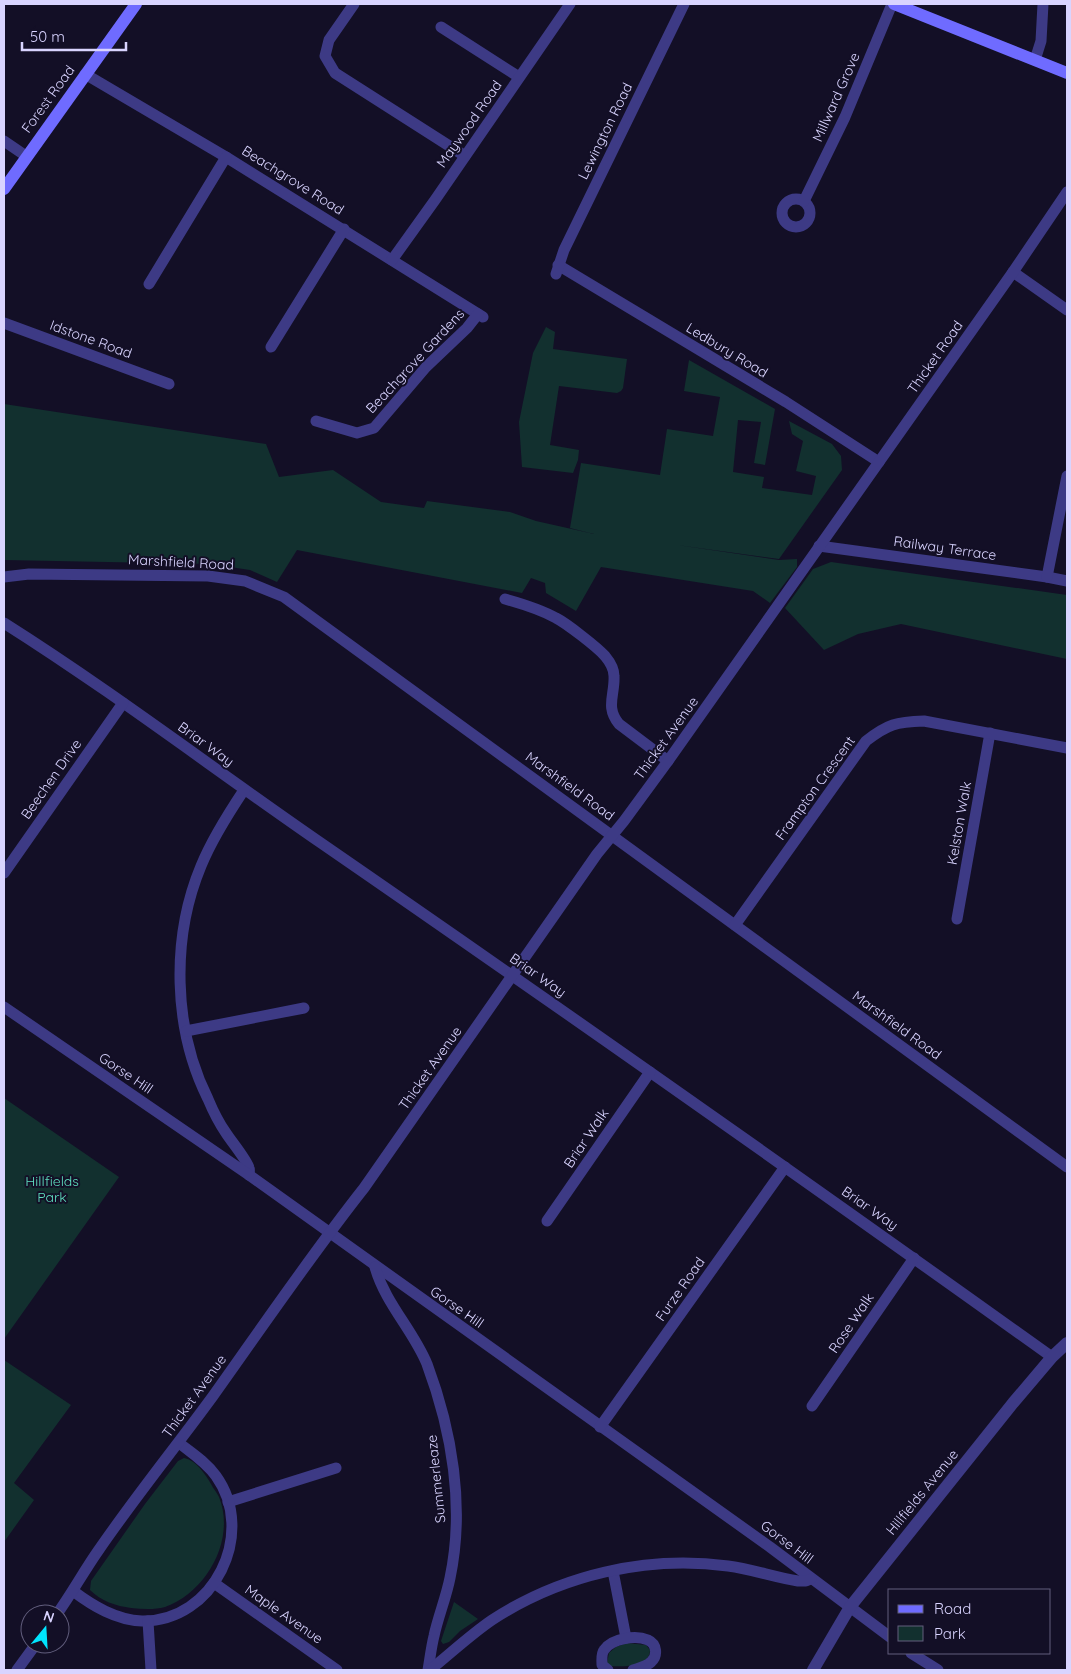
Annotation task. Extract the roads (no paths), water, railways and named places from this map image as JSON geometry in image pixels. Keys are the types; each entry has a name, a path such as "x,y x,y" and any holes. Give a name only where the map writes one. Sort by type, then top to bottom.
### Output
{"main road":[{"name":"Forest Road","path":"4,189 136,4"},
{"path":"893,4 1067,73"}],"street":[{"path":"354,4 330,40 325,56 334,74 465,156"},
{"name":"Maywood Road","path":"392,260 570,4"},
{"name":"Lewington Road","path":"557,269 564,250 684,4"},
{"name":"Millward Grove","path":"804,202 845,117 893,4"},
{"path":"1035,60 1041,41 1043,4"},
{"path":"441,27 520,77"},
{"name":"Beachgrove Road","path":"85,74 226,156 481,316"},
{"path":"4,141 26,156"},
{"path":"150,284 226,156"},
{"name":"Thicket Road","path":"822,542 1013,272 1067,192"},
{"path":"271,347 344,229"},
{"name":"Ledbury Road","path":"557,269 798,410 879,462"},
{"path":"1013,272 1067,310"},
{"name":"Beachgrove Gardens","path":"316,421 358,433 374,428 426,367 481,316"},
{"name":"Idstone Road","path":"4,323 169,384"},
{"path":"1047,577 1067,476"},
{"name":"Thicket Avenue","path":"64,1604 97,1552 329,1233 364,1188 597,854 668,761 822,542"},
{"name":"Railway Terrace","path":"822,542 1067,581"},
{"name":"Marshfield Road","path":"4,577 29,574 208,576 245,581 284,597 1067,1167"},
{"path":"505,599 530,606 557,618 604,655 613,667 612,716 619,724 668,761"},
{"name":"Briar Way","path":"4,623 47,650 244,790 513,976 1052,1357"},
{"name":"Beechen Drive","path":"4,872 123,703"},
{"name":"Frampton Crescent","path":"735,925 866,741 884,727 902,722 924,721 1067,748"},
{"name":"Kelston Walk","path":"957,919 990,732"},
{"path":"244,790 219,828 200,867 187,910 181,957 181,995 186,1031 194,1066 207,1098 224,1130 249,1168 249,1175"},
{"name":"Gorse Hill","path":"4,1007 249,1175 375,1267 770,1547 888,1635"},
{"path":"186,1031 304,1008"},
{"name":"Briar Walk","path":"548,1221 650,1072"},
{"name":"Furze Road","path":"600,1427 785,1167"},
{"name":"Rose Walk","path":"812,1406 914,1258"},
{"name":"Summerleaze","path":"375,1267 385,1292 426,1362 441,1406 450,1449 456,1512 453,1556 447,1591 434,1637 429,1670"},
{"name":"Hillfields Avenue","path":"813,1670 850,1606 1013,1403 1052,1357 1066,1347"},
{"path":"73,1591 94,1606 115,1615 133,1620 148,1621 167,1617 184,1610 200,1600 214,1583 225,1564 230,1549 232,1519 228,1502 216,1477 201,1460 178,1443"},
{"path":"228,1502 336,1468"},
{"path":"429,1670 490,1622 533,1596 574,1580 640,1566 692,1563 728,1566 798,1581 811,1579"},
{"path":"613,1571 626,1638"},
{"name":"Maple Avenue","path":"214,1583 338,1670"},
{"path":"148,1621 151,1670"},
{"path":"608,1670 602,1665 604,1649 626,1638 649,1640 655,1648 656,1655 652,1662 644,1667 633,1670"},
{"path":"17,1670 29,1654"},
{"path":"913,1654 938,1670"}],"park label":[{"name":"Hillfields Park","path":"52,1190"}]}
